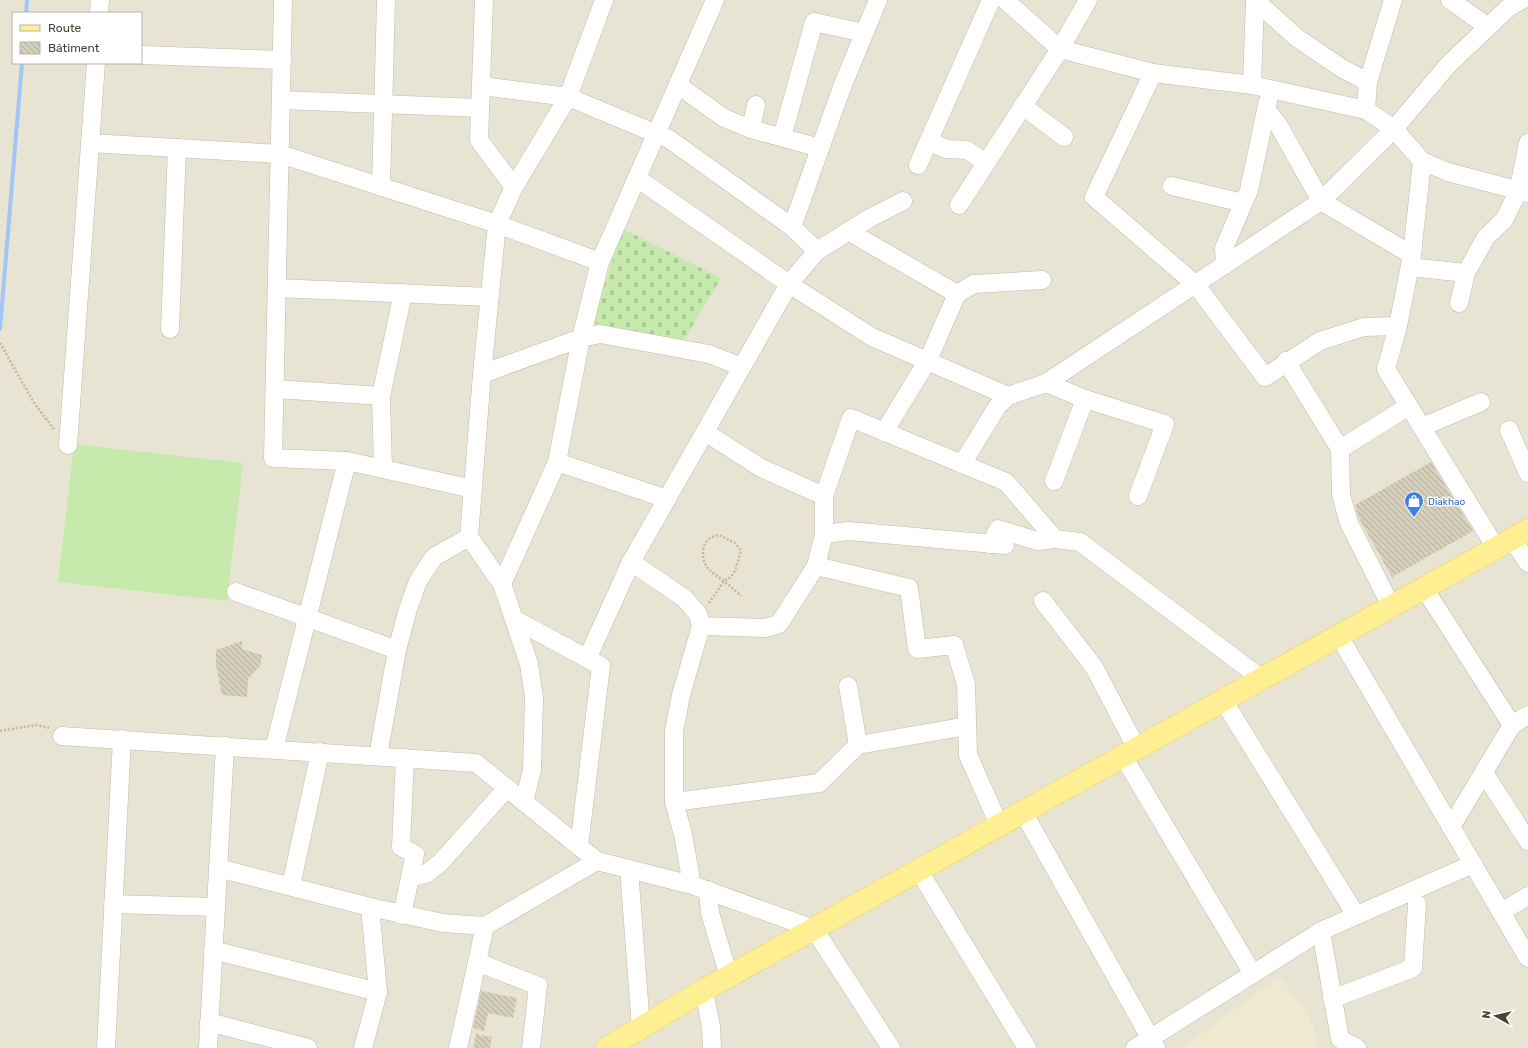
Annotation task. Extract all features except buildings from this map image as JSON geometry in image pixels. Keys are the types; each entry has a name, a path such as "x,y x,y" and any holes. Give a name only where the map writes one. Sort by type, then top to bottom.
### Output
{"main road":[{"path":"607,1048 704,990 1512,539"}],"street":[{"path":"99,12 100,0"},
{"path":"283,0 273,458 347,461 473,489"},
{"path":"382,187 386,0"},
{"path":"484,0 479,140 514,187"},
{"path":"524,802 532,770 534,698 529,664 502,584 469,537 489,297 497,224 514,187 568,97 604,0"},
{"path":"502,584 557,462 581,338 600,262 716,0"},
{"path":"792,227 842,87 878,0"},
{"path":"918,165 991,0"},
{"path":"1005,0 1060,48 1153,73 1252,85 1366,110 1394,129 1422,161 1448,172 1523,193"},
{"path":"959,204 1060,48 1088,0"},
{"path":"1255,0 1297,38 1343,69 1368,82"},
{"path":"1252,85 1255,0"},
{"path":"1366,110 1368,82 1393,0"},
{"path":"962,464 997,407 1008,396 1046,383 1321,201 1394,129 1448,65 1508,8 1522,0"},
{"path":"1460,3 1488,27"},
{"path":"782,137 814,22 864,34"},
{"path":"142,55 282,60"},
{"path":"68,444 96,64"},
{"path":"1153,73 1094,198 1196,285 1264,377 1320,341 1364,327 1398,326"},
{"path":"678,85 724,118 750,129 820,148"},
{"path":"481,86 568,97 657,133 669,139 792,227 817,250"},
{"path":"1225,265 1224,248 1249,190 1266,109 1272,90"},
{"path":"281,100 480,108"},
{"path":"750,129 756,105"},
{"path":"1023,106 1064,137"},
{"path":"1266,109 1280,126 1321,201 1411,261 1466,274"},
{"path":"929,141 946,149 967,150 986,163"},
{"path":"90,143 280,154 497,224 600,262"},
{"path":"1459,303 1466,274 1486,237 1504,220 1523,193 1528,143"},
{"path":"170,329 177,148"},
{"path":"1422,161 1411,261 1398,326 1386,368 1422,427 1512,539 1528,564"},
{"path":"637,178 790,284 872,337 1008,396"},
{"path":"1172,186 1243,203"},
{"path":"587,659 631,562 790,284 817,250 903,201"},
{"path":"848,231 957,294"},
{"path":"884,432 928,360 957,294 974,284 1042,280"},
{"path":"277,288 489,297"},
{"path":"383,469 381,396 402,293"},
{"path":"482,374 581,338 600,334 709,354 742,367"},
{"path":"1286,362 1340,449 1341,495 1349,523 1391,606"},
{"path":"1046,383 1085,399 1165,424 1138,496"},
{"path":"275,389 381,396"},
{"path":"1054,481 1085,399"},
{"path":"1422,427 1481,402"},
{"path":"1340,449 1409,406"},
{"path":"699,620 765,628 779,624 816,566 824,534 824,496 851,418 1006,482 1055,539"},
{"path":"1509,430 1528,472"},
{"path":"705,432 761,468 824,496"},
{"path":"274,749 347,461"},
{"path":"557,462 667,499"},
{"path":"824,534 849,531 998,545 998,529 1037,541 1055,539 1080,542 1262,679"},
{"path":"378,756 397,650 408,609 418,581 434,557 469,537"},
{"path":"631,562 684,598 699,620 674,731 674,802 729,977"},
{"path":"816,566 909,588 917,648 954,645 966,684 968,755 999,825"},
{"path":"1424,588 1512,725"},
{"path":"236,592 397,650"},
{"path":"1043,601 1094,667 1130,753 1253,974"},
{"path":"514,619 601,666 579,846"},
{"path":"1339,636 1528,958"},
{"path":"848,686 858,745"},
{"path":"1223,700 1356,915"},
{"path":"1451,827 1512,725 1528,715"},
{"path":"674,802 819,783 858,745 967,726"},
{"path":"62,736 476,763 597,861 700,888 814,929 891,1048"},
{"path":"106,1048 122,739"},
{"path":"208,1048 225,746"},
{"path":"291,886 320,752"},
{"path":"402,915 415,854 401,847 405,758"},
{"path":"1484,772 1523,821 1528,841"},
{"path":"410,878 427,873 440,863 507,788"},
{"path":"1023,812 1154,1043"},
{"path":"218,868 402,915 443,923 485,926 597,861"},
{"path":"1135,1048 1154,1043 1253,974 1321,931 1473,864"},
{"path":"629,869 641,1028"},
{"path":"919,871 1027,1048"},
{"path":"1501,912 1528,896"},
{"path":"113,904 216,907"},
{"path":"1332,999 1413,968 1417,904"},
{"path":"363,1048 378,992 370,907"},
{"path":"458,1048 485,926"},
{"path":"1321,931 1340,1039 1357,1048"},
{"path":"213,950 378,992"},
{"path":"477,962 538,986 531,1048"},
{"path":"704,990 711,1027 712,1048"},
{"path":"209,1022 308,1048"}],"path":[{"path":"0,343 34,403 68,444"},
{"path":"699,620 724,581 731,578 735,571 741,551 735,543 719,535 710,537 705,543 703,557 704,564 710,571 724,581 741,596"},
{"path":"0,731 36,725 52,728 62,736"}],"shaded area":[{"path":"0,0 1528,0 1528,1048 0,1048"},
{"path":"1279,977 1307,1011 1320,1046 1310,1048 1182,1048"}],"green space":[{"path":"623,229 721,278 682,343 592,323"},
{"path":"74,444 243,463 227,601 58,582"}],"waterway":[{"path":"26,12 27,0"},
{"path":"0,329 22,64"}],"place":[{"name":"Diakhao","path":"1414,518"}]}
